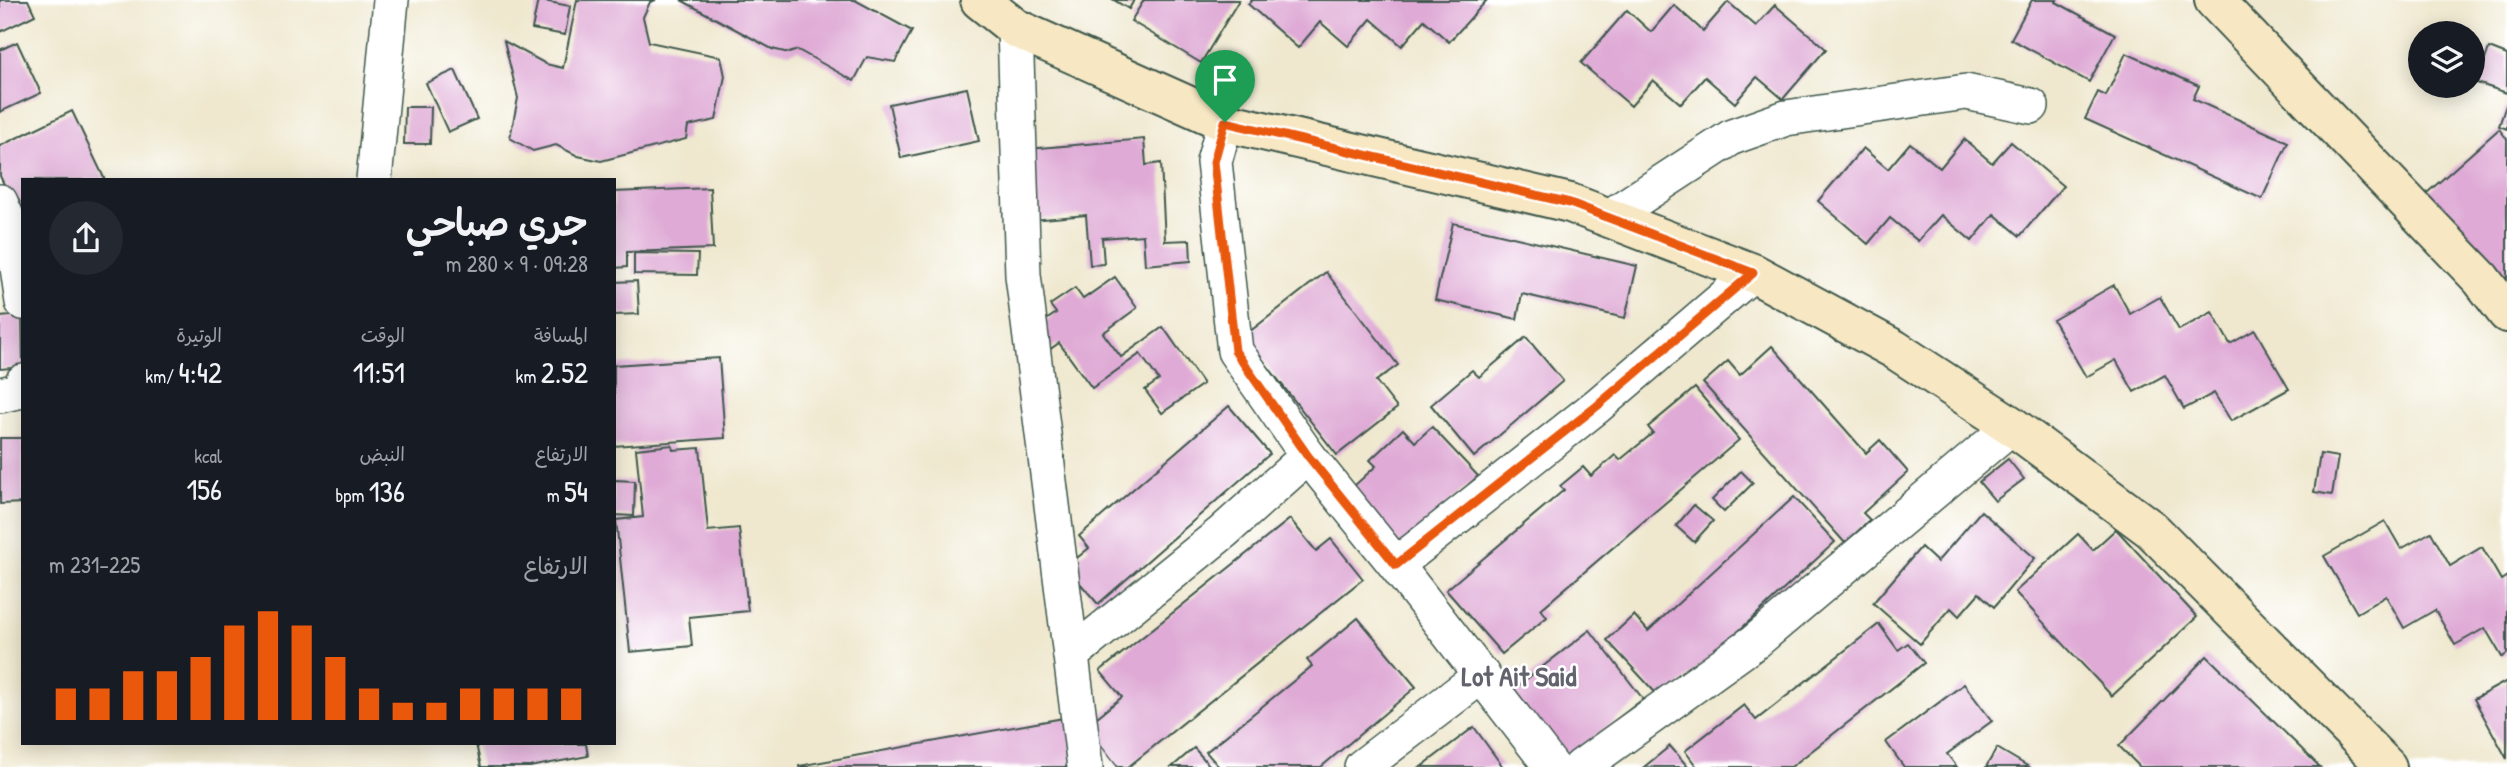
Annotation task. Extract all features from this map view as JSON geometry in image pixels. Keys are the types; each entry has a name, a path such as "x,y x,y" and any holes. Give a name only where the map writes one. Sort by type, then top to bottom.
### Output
{"street":[{"path":"374,178 391,0"},
{"path":"980,0 1015,28 1225,122 1570,203 1753,273 1894,349 2012,426 2152,530 2387,767"},
{"path":"2214,0 2481,279 2507,313"},
{"path":"1015,28 1023,275 1085,767"},
{"path":"1608,218 1732,137 1786,118 1966,92 2031,106"},
{"path":"1225,122 1214,162 1235,351 1308,456 1552,767"},
{"path":"0,202 13,233 21,288"},
{"path":"1396,565 1597,406 1753,273"},
{"path":"0,394 18,391 21,386"},
{"path":"1581,767 1756,641 2012,426"},
{"path":"1071,655 1223,533 1308,456"},
{"path":"1362,767 1482,676"}],"building":[{"path":"0,0 28,0 35,15 0,32"},
{"path":"538,0 570,6 565,35 532,29"},
{"path":"577,0 656,0 650,2 643,17 649,42 721,57 725,76 716,120 688,126 686,139 601,161 578,156 556,145 533,151 510,138 518,98 504,41 546,64 563,68"},
{"path":"681,0 855,0 912,31 895,62 867,57 854,81 798,50 789,53 772,49"},
{"path":"1114,0 1134,0 1129,9"},
{"path":"1144,0 1239,0 1201,63 1131,21"},
{"path":"1252,0 1487,0 1449,42 1424,20 1402,46 1371,19 1348,46 1320,22 1298,48 1248,4"},
{"path":"2032,0 2057,0 2056,2 2115,34 2089,82 2011,39"},
{"path":"1728,2 1756,26 1775,5 1826,49 1783,99 1757,77 1735,103 1705,77 1681,104 1653,80 1631,106 1581,63 1627,10 1651,32 1674,5 1703,31"},
{"path":"17,42 41,93 0,112 0,50"},
{"path":"2489,48 2507,55 2507,93 2485,86 2485,60"},
{"path":"2126,53 2199,86 2193,99 2288,142 2262,199 2085,119 2098,92 2106,96"},
{"path":"455,70 477,119 448,132 426,83"},
{"path":"967,88 979,141 901,158 889,104"},
{"path":"2507,102 2507,129 2499,126"},
{"path":"405,107 431,107 430,144 404,144"},
{"path":"72,111 104,178 21,178 21,220 0,176 0,146"},
{"path":"2499,129 2507,139 2507,299 2419,200"},
{"path":"1144,139 1146,165 1161,163 1165,241 1190,240 1191,261 1145,265 1143,235 1102,238 1104,264 1090,265 1086,215 1033,220 1028,149"},
{"path":"1964,139 1992,163 2011,142 2063,186 2020,236 1994,214 1972,241 1941,215 1918,241 1890,218 1868,244 1818,201 1863,148 1888,169 1910,143 1940,168"},
{"path":"710,188 713,249 627,252 627,267 616,268 616,192"},
{"path":"1453,223 1637,266 1625,318 1522,294 1517,319 1435,300"},
{"path":"634,253 698,254 697,275 634,274"},
{"path":"1326,272 1398,365 1376,381 1397,408 1337,455 1244,336"},
{"path":"1115,277 1137,308 1103,333 1121,357 1163,327 1203,384 1162,413 1145,390 1159,380 1140,354 1092,388 1059,343 1049,350 1034,329 1056,313 1050,305 1075,288 1083,299"},
{"path":"637,281 639,314 616,315 616,282"},
{"path":"2114,285 2130,314 2160,297 2179,330 2212,312 2230,344 2255,330 2289,389 2231,421 2214,393 2184,409 2165,375 2134,392 2116,360 2086,377 2053,320"},
{"path":"21,315 21,367 0,369 0,317"},
{"path":"1526,337 1563,381 1474,457 1431,405 1472,370 1479,377"},
{"path":"1772,346 1866,453 1880,440 1908,472 1863,513 1870,520 1845,543 1703,383 1728,361 1740,375"},
{"path":"719,358 725,438 616,446 616,365"},
{"path":"1695,388 1739,440 1541,609 1547,617 1502,654 1446,590 1564,490 1560,486 1583,467 1591,476 1615,455 1620,460 1653,433 1648,427"},
{"path":"1229,406 1270,454 1098,604 1066,567 1089,548 1079,536"},
{"path":"1432,427 1478,476 1395,553 1342,497 1376,466 1370,460 1403,429 1415,442"},
{"path":"0,438 21,438 21,503 0,504"},
{"path":"672,445 673,450 700,448 708,531 739,528 748,611 689,617 692,646 630,652 616,520 643,517 636,449"},
{"path":"2320,454 2338,457 2332,495 2314,492"},
{"path":"2008,459 2024,479 1995,501 1979,482"},
{"path":"1741,471 1753,483 1724,512 1712,500"},
{"path":"616,480 635,481 634,516 616,515"},
{"path":"1794,497 1835,542 1663,701 1607,640 1634,615 1648,631"},
{"path":"1694,505 1713,521 1694,542 1676,526"},
{"path":"1981,511 2035,558 1994,607 1979,593 1959,616 1951,608 1920,644 1873,603 1921,547 1937,562"},
{"path":"1290,519 1316,551 1331,539 1363,579 1128,767 1118,767 1086,726 1122,697 1100,671"},
{"path":"2385,521 2401,549 2431,532 2450,566 2482,547 2501,580 2507,576 2507,654 2502,657 2485,628 2455,645 2435,610 2404,628 2386,596 2357,613 2324,556"},
{"path":"2116,529 2197,617 2112,696 2015,592 2078,534 2093,550"},
{"path":"1358,618 1416,687 1321,767 1219,767 1206,752 1312,666 1307,660"},
{"path":"1879,624 1898,650 1908,643 1924,663 1791,767 1697,767 1685,751 1744,705 1756,720"},
{"path":"1590,630 1643,699 1563,761 1510,692"},
{"path":"2207,656 2320,767 2140,767 2119,746"},
{"path":"2507,681 2507,759 2474,699"},
{"path":"1964,684 1992,721 1947,754 1957,767 1904,767 1886,742"},
{"path":"1069,717 1078,767 799,767 799,766"},
{"path":"1474,727 1503,767 1421,767"},
{"path":"476,745 586,745 588,756 530,767 481,767"},
{"path":"1670,746 1688,767 1644,767"},
{"path":"1194,748 1211,767 1172,767"},
{"path":"1997,748 2029,767 1986,767"}],"district":[{"name":"Lot Ait Said","path":"1519,676"}],"route":[{"path":"1225,122 1570,203 1753,273 1597,406 1396,565 1308,456 1235,351 1214,162 1225,122"}]}
